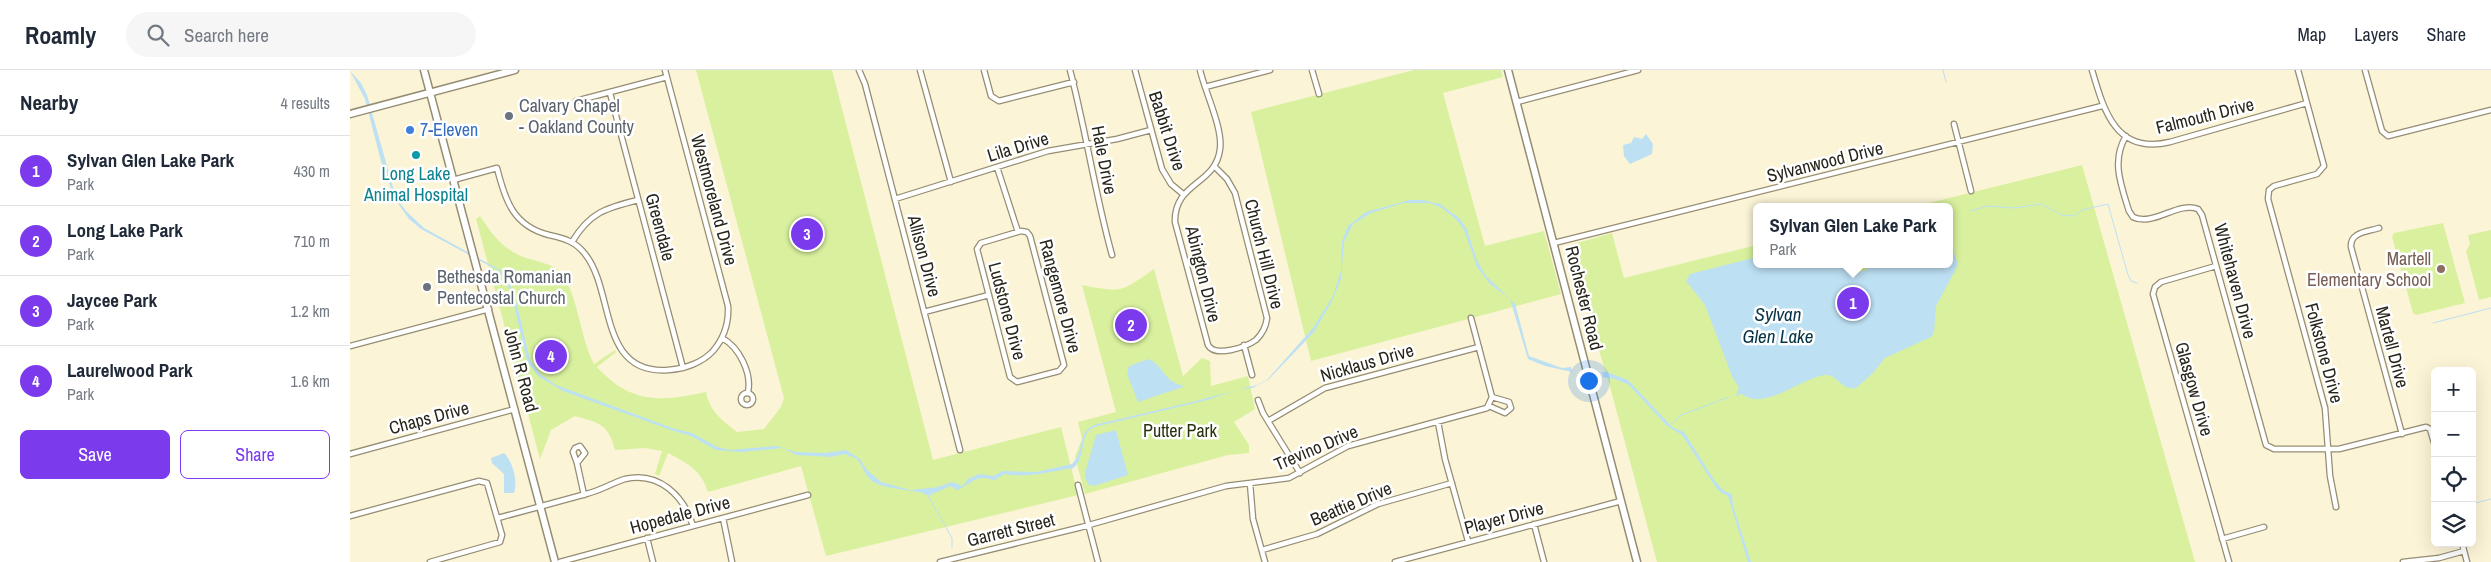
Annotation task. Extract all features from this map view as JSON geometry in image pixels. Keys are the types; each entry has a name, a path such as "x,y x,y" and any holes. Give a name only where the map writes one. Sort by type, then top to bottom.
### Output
{"main road":[{"name":"John R Road","path":"424,70 516,409 555,562"},
{"path":"350,114 515,70"},
{"name":"Rochester Road","path":"1508,70 1637,562"}],"street":[{"name":"Westmoreland Drive","path":"665,70 726,300 728,318 722,338"},
{"name":"Allison Drive","path":"859,70 865,84 960,450"},
{"path":"920,70 951,182"},
{"path":"984,70 992,96 999,101 1074,82"},
{"name":"Hale Drive","path":"1070,70 1112,255"},
{"name":"Babbit Drive","path":"1134,70 1163,173 1182,194"},
{"path":"1182,194 1206,176 1220,154 1221,142 1200,70"},
{"path":"1205,88 1270,70"},
{"path":"1312,70 1319,94"},
{"path":"1517,102 1638,70"},
{"path":"2092,70 2102,106 2111,122 2126,136"},
{"name":"Folkstone Drive","path":"2298,70 2324,161 2323,168 2317,174 2274,186 2267,195 2325,408 2330,476 2336,507"},
{"path":"2365,70 2381,127 2386,135 2393,136 2491,110"},
{"path":"576,101 667,77"},
{"name":"Greendale","path":"610,92 683,368"},
{"name":"Falmouth Drive","path":"2126,136 2141,142 2165,143 2308,103"},
{"name":"Sylvanwood Drive","path":"1554,243 2102,106"},
{"path":"1954,124 1971,191"},
{"name":"Lila Drive","path":"895,199 1048,151 1151,130"},
{"name":"Whitehaven Drive","path":"2126,136 2118,152 2117,165 2131,215 2140,219 2190,207 2198,209 2204,220 2264,439 2271,448 2328,449"},
{"name":"Church Hill Drive","path":"1214,166 1227,179 1235,193 1266,312 1266,322 1262,333 1254,341 1244,345"},
{"path":"997,167 1018,232"},
{"path":"453,180 497,168 506,200 519,220 533,230 572,242 581,249 593,265 612,333 625,354 649,368 666,370 683,368 706,357 722,338 734,348 743,363 749,384 748,392"},
{"name":"Abington Drive","path":"1182,194 1176,211 1176,225 1210,350 1217,352 1244,345"},
{"path":"572,242 585,223 598,212 638,200"},
{"name":"Martell Drive","path":"2379,228 2356,235 2351,242 2351,248 2402,434"},
{"name":"Rangemore Drive","path":"1014,382 1059,371 1063,368 1064,363 1027,232 1018,232"},
{"name":"Ludstone Drive","path":"1014,382 1010,377 977,246 981,243 1018,232"},
{"name":"Glasgow Drive","path":"2216,266 2159,282 2153,294 2229,562"},
{"path":"924,312 988,295"},
{"path":"350,346 489,310"},
{"path":"1471,318 1492,399 1489,406 1504,413 1511,408 1508,402 1492,399"},
{"path":"1244,345 1252,375"},
{"name":"Nicklaus Drive","path":"1268,421 1325,388 1479,347"},
{"path":"1258,400 1268,421 1300,473"},
{"name":"Trevino Drive","path":"1088,524 1226,486 1282,480 1300,473 1342,448 1489,406"},
{"name":"Chaps Drive","path":"350,454 516,409"},
{"path":"1438,422 1468,542"},
{"path":"2328,449 2354,446 2428,428 2431,436"},
{"path":"577,463 584,495"},
{"path":"498,518 584,495 624,480 642,478 655,481 669,488 678,496 688,513 692,526"},
{"path":"350,516 482,481 488,484 502,537 499,543 430,562"},
{"path":"1250,483 1253,519 1265,562"},
{"name":"Beattie Drive","path":"1262,550 1317,534 1378,504 1452,483"},
{"path":"1078,485 1098,562"},
{"name":"Hopedale Drive","path":"560,562 808,495"},
{"name":"Player Drive","path":"1395,562 1620,501"},
{"path":"723,518 732,562"},
{"name":"Garrett Street","path":"940,562 1088,524"},
{"path":"1534,524 1544,562"},
{"path":"2222,539 2264,527"},
{"path":"647,538 653,562"},
{"path":"2463,547 2467,562"},
{"path":"2403,562 2439,558 2464,551"}],"green space":[{"path":"696,70 832,70 933,460 1061,427 1078,495 826,556 801,466 708,492 702,478 681,460 668,453 659,476 655,474 662,451 645,448 615,450 606,429 590,420 575,416 551,430 540,459 476,219 480,216 505,247 522,256 547,264 562,274 572,294 585,342 594,364 615,350 616,352 597,367 622,388 634,394 660,398 674,398 706,392 710,405 737,432 764,429 781,407 784,398"},
{"path":"1414,70 1501,70 1503,77 1443,93 1485,246 1544,231 1561,294 1311,361 1251,112"},
{"path":"2082,165 2195,562 1657,562 1609,383 1567,246 1612,233 1624,278 1753,246 1753,268 1953,268 1953,203 1929,203"},
{"path":"2443,223 2465,303 2416,315 2413,313 2392,237 2394,233"},
{"path":"2491,230 2491,297 2479,300 2466,251 2470,244 2468,235"},
{"name":"Putter Park","path":"1154,269 1183,376 1202,358 1210,361 1211,386 1248,376 1255,409 1234,422 1249,445 1249,453 1228,455 1085,494 1075,457 1082,439 1078,422 1116,412 1082,285 1114,290 1121,289"}],"water":[{"path":"350,71 361,83 367,95 396,198 406,211 424,228 500,270 514,292 530,360 540,374 556,385 672,428 692,433 717,447 730,450 777,446 796,452 825,453 846,450 860,459 867,470 881,482 910,490 938,487 952,482 963,486 968,479 979,474 993,476 1003,471 1036,472 1072,464 1076,459 1085,433 1094,425 1234,391 1207,400 1094,427 1086,436 1080,459 1072,469 1030,475 1004,474 995,480 979,478 957,490 950,486 928,496 918,492 886,487 872,481 857,459 845,454 831,457 796,455 783,448 741,452 716,450 691,436 563,391 538,376 527,361 511,292 499,271 421,229 409,219 397,202 383,169 365,99"},
{"path":"1646,134 1653,144 1652,154 1630,164 1624,156 1623,145 1631,143 1634,137 1642,139"},
{"path":"1410,200 1422,200 1440,204 1459,218 1467,229 1476,258 1485,275 1509,298 1490,284 1477,267 1464,230 1457,220 1442,208 1430,203 1403,203 1371,213 1353,224 1344,242 1341,279 1332,301 1314,332 1268,380 1252,388 1239,390 1267,380 1313,328 1333,296 1341,271 1342,241 1348,226 1366,212"},
{"name":"Sylvan Glen Lake","path":"1953,249 1958,265 1936,306 1934,333 1931,337 1885,358 1873,373 1856,388 1847,387 1833,377 1825,375 1815,377 1772,397 1761,399 1751,398 1742,394 1736,396 1739,388 1732,376 1705,305 1686,281 1690,274 1753,258 1753,268 1848,268 1853,274 1867,268 1953,268"},
{"path":"1510,299 1515,304 1529,356 1562,368 1571,367 1572,372 1545,366 1528,359"},
{"path":"1148,359 1153,361 1172,381 1183,387 1138,402 1127,374 1129,366"},
{"path":"1602,372 1628,380 1672,427 1684,432 1714,480 1724,491 1732,494 1733,506 1751,562 1748,562 1728,496 1720,492 1715,486 1682,435 1667,426 1629,385 1615,379 1603,377"},
{"path":"1116,430 1128,475 1094,486 1089,485 1085,478 1085,473 1096,435"},
{"path":"504,453 510,461 514,472 514,493 504,493 504,474 492,463 491,458"}],"waterway":[{"path":"1943,70 1946,82"},
{"path":"1970,211 1988,206 2013,208 2041,204 2062,215 2074,216 2082,210 2108,204 2128,275 2131,281 2137,283"},
{"path":"2433,323 2491,308"},
{"path":"1671,424 1681,415 1729,397"},
{"path":"928,496 952,538 952,547"},
{"path":"2476,503 2491,499"}],"place":[{"name":"Calvary Chapel - Oakland County","path":"509,116"},
{"name":"7-Eleven","path":"410,130"},
{"name":"Long Lake Animal Hospital","path":"416,155"},
{"name":"Jaycee Park","path":"807,234"},
{"name":"Martell Elementary School","path":"2441,269"},
{"name":"Bethesda Romanian Pentecostal Church","path":"427,287"},
{"name":"Sylvan Glen Lake Park","path":"1853,303"},
{"name":"Long Lake Park","path":"1131,325"},
{"name":"Laurelwood Park","path":"551,356"}]}
